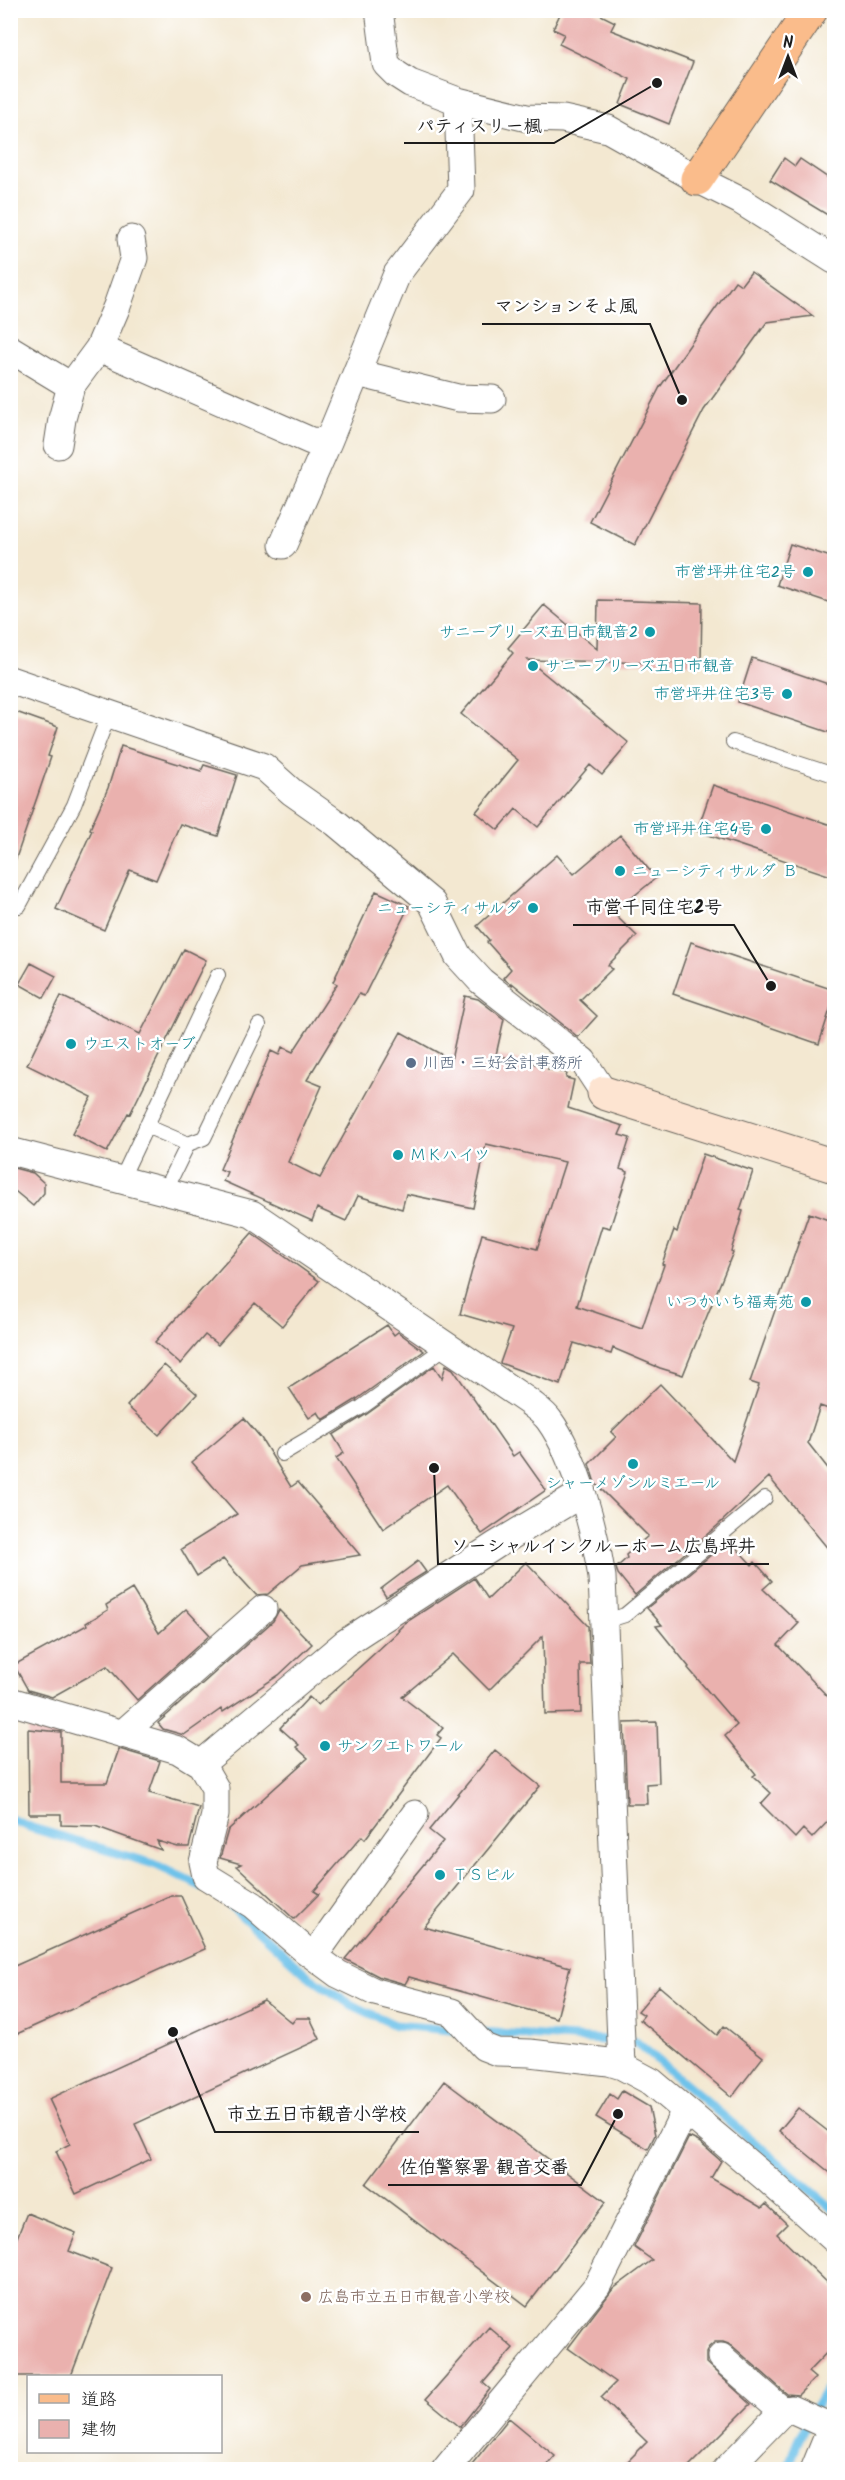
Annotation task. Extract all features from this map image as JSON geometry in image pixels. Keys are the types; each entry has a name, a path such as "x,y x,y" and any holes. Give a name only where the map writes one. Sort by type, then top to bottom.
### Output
{"main road":[{"path":"697,179 812,10"}],"street":[{"path":"378,10 386,63 396,74 410,83 458,101 527,118 563,119 608,129 741,201 831,255"},
{"path":"283,544 397,274 461,190 458,101"},
{"path":"58,445 71,386 99,348 117,306 134,258 131,239"},
{"path":"99,348 311,441 328,442"},
{"path":"10,349 71,386"},
{"path":"357,373 458,398 492,399"},
{"path":"10,680 264,767 292,792 336,823 432,903 458,956 481,981 583,1062 604,1093 834,1166"},
{"path":"10,1151 252,1214 529,1402 548,1418 564,1444 581,1494 596,1539 602,1577 621,2050 652,2082 834,2239"},
{"path":"201,1764 345,1643 496,1545 581,1494"},
{"path":"123,1733 263,1609"},
{"path":"10,1701 178,1750 201,1764 215,1788 215,1815 203,1862 206,1876 253,1905 338,1974 375,1992 452,2012 484,2047 497,2052 530,2053 609,2062 621,2050"},
{"path":"314,1956 415,1814"},
{"path":"445,2469 597,2286 685,2111"},
{"path":"722,2357 787,2410 832,2424 814,2469"},
{"path":"726,2469 787,2410"}],"lane":[{"path":"19,906 75,805 109,714"},
{"path":"733,742 834,775"},
{"path":"121,1180 218,975"},
{"path":"165,1191 188,1144 204,1138 258,1026"},
{"path":"146,1126 188,1144"},
{"path":"282,1454 362,1407 447,1346"},
{"path":"603,1622 625,1615 765,1498"}],"building":[{"path":"562,10 591,10 615,22 611,30 693,62 669,124 620,104 630,79 559,44 564,34 553,29"},
{"path":"784,158 795,166 800,159 834,182 834,219 770,180"},
{"path":"751,272 813,316 767,322 704,410 635,545 590,522 660,387 735,281 741,285"},
{"name":"市営坪井住宅2号","path":"790,544 834,558 834,604 777,585"},
{"path":"598,600 702,603 701,664 528,660 629,743 602,775 590,765 538,827 516,809 498,830 476,812 518,760 461,714 513,653 508,648 544,605 597,649"},
{"name":"市営坪井住宅3号","path":"752,658 834,686 834,734 738,702"},
{"path":"16,712 58,727 48,756 51,757 15,861 10,861 10,728"},
{"path":"121,746 201,771 204,765 237,775 218,836 180,824 156,880 130,870 104,930 56,909 92,830 90,829 108,788"},
{"name":"市営坪井住宅4号","path":"713,785 834,826 834,877 697,831"},
{"path":"620,835 656,878 613,913 637,936 608,965 612,969 580,1000 597,1016 578,1037 503,978 511,969 487,942 489,940 477,926 557,855 574,874"},
{"path":"376,891 409,906 364,996 359,994 307,1080 322,1086 288,1162 320,1178 401,1032 451,1060 465,996 478,999 504,1019 496,1055 567,1073 566,1078 574,1080 568,1108 623,1126 619,1135 630,1138 620,1169 628,1172 610,1228 602,1226 577,1306 642,1328 664,1265 662,1264 674,1230 677,1232 703,1154 753,1171 740,1210 743,1211 731,1251 733,1252 683,1375 613,1348 611,1354 574,1343 560,1385 500,1363 512,1329 460,1314 482,1234 537,1249 565,1162 486,1144 473,1208 406,1194 402,1209 358,1196 346,1221 317,1208 312,1221 223,1181 227,1172 220,1169 271,1051 279,1055 282,1047 293,1052 337,984 333,982"},
{"path":"691,942 834,990 834,997 819,1044 673,994"},
{"path":"184,949 206,960 130,1114 128,1113 107,1152 72,1134 92,1097 27,1065 61,996 140,1034"},
{"path":"31,963 56,976 44,998 19,984"},
{"path":"10,1167 33,1173 44,1183 44,1193 33,1206 10,1187"},
{"path":"809,1213 834,1222 834,1411 820,1406 808,1443 834,1476 834,1556 769,1477 717,1526 635,1595 618,1574 616,1568 627,1558 626,1555 648,1536 595,1483 589,1464 616,1437 611,1432 660,1384 733,1461 759,1385 750,1382"},
{"path":"252,1233 319,1281 282,1326 255,1303 218,1345 205,1335 180,1364 155,1342"},
{"path":"387,1325 394,1335 398,1332 424,1351 357,1399 323,1420 318,1412 309,1418 289,1388"},
{"path":"164,1365 197,1394 159,1435 127,1406"},
{"path":"446,1365 453,1369 513,1456 519,1452 546,1490 482,1534 447,1485 383,1529 336,1458 344,1453 333,1435 367,1414 434,1366 442,1378"},
{"path":"244,1418 261,1438 291,1487 298,1482 360,1555 302,1565 268,1594 256,1595 223,1559 197,1576 181,1549 237,1514 192,1462"},
{"path":"729,1540 752,1565 755,1562 772,1581 763,1589 799,1623 778,1645 834,1703 834,1815 812,1838 803,1829 795,1838 761,1804 771,1793 753,1776 756,1774 725,1736 737,1725 688,1668 656,1626 662,1625 647,1608"},
{"path":"418,1561 426,1572 386,1597 381,1589"},
{"path":"526,1562 588,1626 590,1664 580,1664 581,1713 545,1714 543,1636 489,1690 453,1654 402,1697 443,1728 437,1735 441,1738 365,1839 362,1836 314,1891 319,1894 294,1919 237,1866 241,1864 220,1858 228,1830 308,1758 296,1747 299,1745 280,1728 309,1697 318,1705 405,1623 474,1578 488,1599"},
{"path":"132,1589 159,1633 186,1609 210,1635 137,1700 107,1666 52,1697 28,1690 14,1665 87,1625 86,1623 108,1610 106,1605"},
{"path":"279,1610 312,1644 279,1675 223,1712 221,1709 184,1735 163,1729 158,1723 273,1621"},
{"path":"657,1722 659,1783 646,1784 647,1804 627,1804 624,1723"},
{"path":"28,1729 61,1732 61,1783 107,1783 119,1749 160,1761 149,1793 199,1807 189,1847 178,1847 157,1841 161,1850 95,1826 61,1825 61,1814 29,1814"},
{"path":"495,1750 540,1786 424,1927 570,1967 557,2018 409,1977 405,1984 380,1977 345,1959 443,1841 429,1830"},
{"path":"171,1896 181,1896 205,1949 10,2037 10,1968"},
{"path":"659,1986 717,2035 724,2026 763,2057 732,2097 640,2020 644,2015 638,2011"},
{"path":"264,2000 292,2023 296,2018 310,2018 320,2039 135,2124 151,2159 76,2194 56,2151 70,2144 49,2099"},
{"path":"444,2081 606,2202 527,2306 366,2184"},
{"path":"622,2091 649,2107 655,2135 648,2149 596,2117 610,2094 617,2099"},
{"path":"798,2108 834,2136 834,2176 779,2131"},
{"path":"689,2137 699,2142 721,2161 711,2178 762,2208 766,2204 787,2224 777,2234 834,2289 834,2345 808,2372 815,2378 798,2395 787,2394 731,2345 715,2342 706,2353 706,2363 751,2404 686,2469 620,2469 647,2442 601,2397 616,2382 568,2348 613,2289 652,2260 634,2247"},
{"path":"27,2213 76,2233 69,2251 112,2268 71,2375 10,2376 10,2255"},
{"path":"489,2327 513,2348 483,2383 490,2389 460,2427 426,2399"},
{"path":"509,2418 555,2456 544,2469 468,2469"}],"waterway":[{"path":"10,1819 32,1828 154,1864 203,1887"},
{"path":"229,1904 307,1975 350,2004 395,2025 462,2031"},
{"path":"479,2032 636,2042 834,2210"},
{"path":"788,2470 802,2433 834,2374"}],"place":[{"name":"パティスリー楓","path":"657,83"},
{"name":"マンションそよ風","path":"682,400"},
{"name":"市営坪井住宅2号","path":"808,572"},
{"name":"サニーブリーズ五日市観音2","path":"650,632"},
{"name":"サニーブリーズ五日市観音","path":"533,666"},
{"name":"市営坪井住宅3号","path":"787,694"},
{"name":"市営坪井住宅4号","path":"766,829"},
{"name":"ニューシティサルダ Ｂ","path":"620,871"},
{"name":"ニューシティサルダ","path":"533,908"},
{"name":"市営千同住宅2号","path":"771,986"},
{"name":"ウエストオーブ","path":"71,1044"},
{"name":"川西・三好会計事務所","path":"411,1063"},
{"name":"ＭＫハイツ","path":"398,1155"},
{"name":"いつかいち福寿苑","path":"806,1302"},
{"name":"シャーメゾンルミエール","path":"633,1464"},
{"name":"ソーシャルインクルーホーム広島坪井","path":"434,1468"},
{"name":"サンクエトワール","path":"325,1746"},
{"name":"ＴＳビル","path":"440,1875"},
{"name":"市立五日市観音小学校","path":"173,2032"},
{"name":"佐伯警察署 観音交番","path":"618,2114"},
{"name":"広島市立五日市観音小学校","path":"306,2297"}]}
